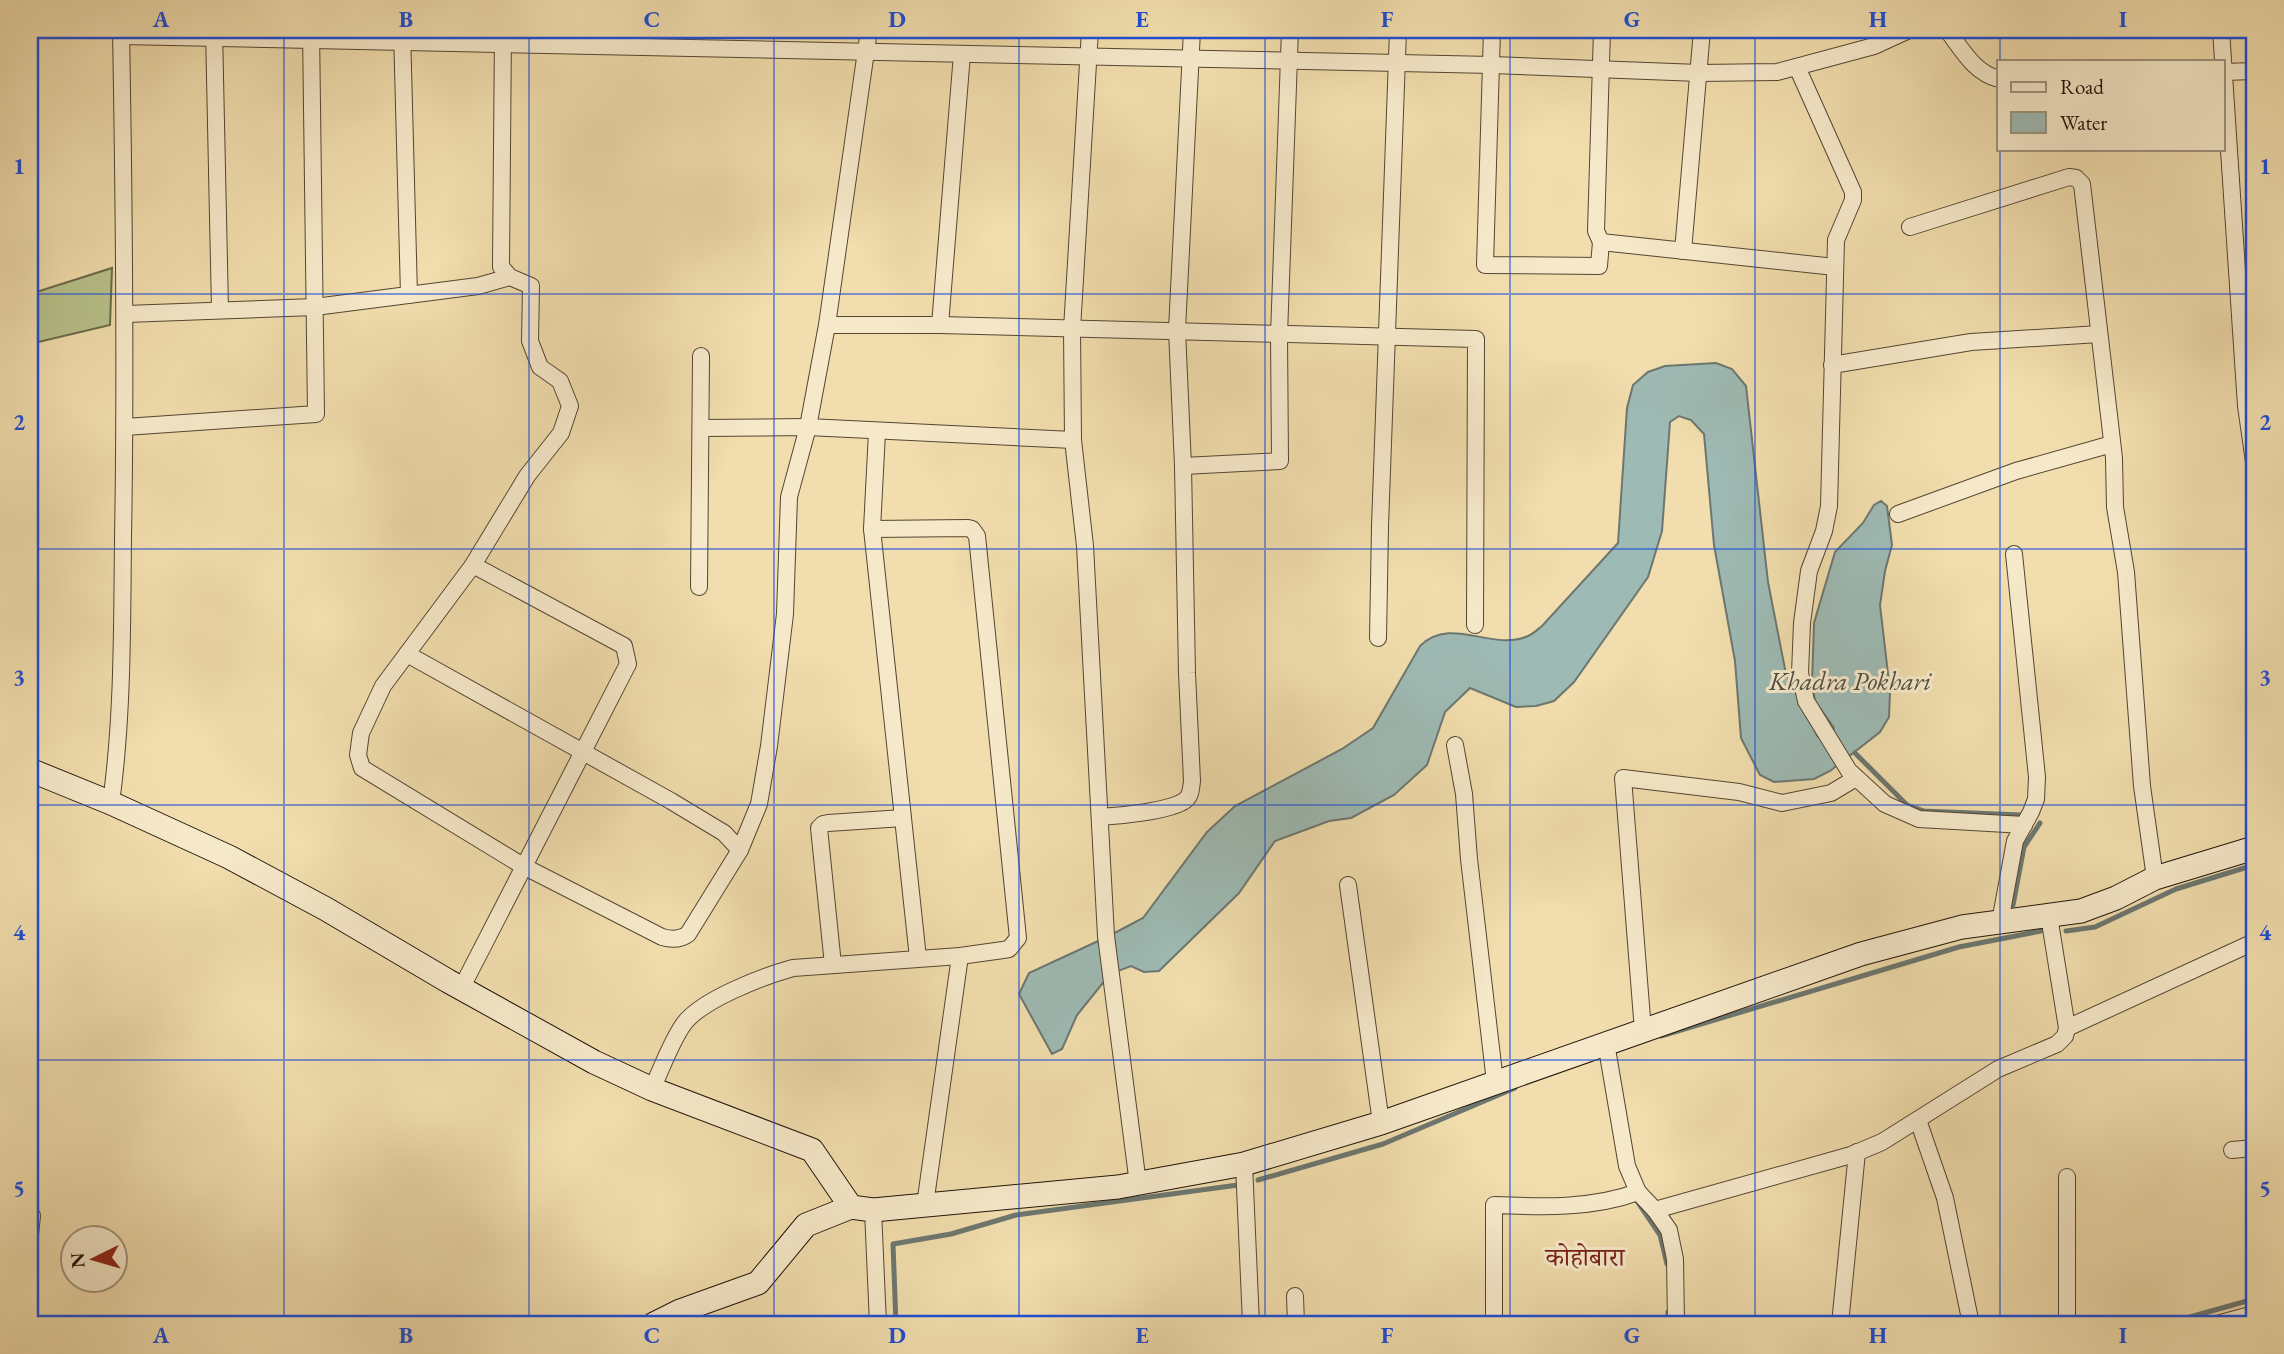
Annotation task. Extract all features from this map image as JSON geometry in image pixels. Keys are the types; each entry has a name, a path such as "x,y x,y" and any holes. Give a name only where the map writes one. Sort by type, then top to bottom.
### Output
{"street":[{"path":"504,36 502,267 510,277 531,286 530,341 540,367 560,381 570,406 561,433 527,476 473,565 383,686 361,733 358,755 362,768 523,866 672,940 688,934 740,850 759,803 769,746 785,614 789,498 808,427 827,325 869,30"},
{"path":"1090,30 1072,329 1073,440 1086,546 1106,936 1138,1184"},
{"path":"1100,817 1135,814 1183,802 1190,795 1192,781 1177,330 1192,30"},
{"path":"1183,466 1280,461 1279,335 1290,30"},
{"path":"1378,638 1398,30"},
{"path":"1492,30 1485,265 1599,266 1601,243 1596,231 1602,30"},
{"path":"1683,251 1702,30"},
{"path":"111,803 117,766 121,679 125,427 121,33 504,36 962,54 1492,65 1699,73 1777,72 1874,46 1909,30"},
{"path":"1947,30 1976,68 1986,76 1997,79"},
{"path":"2221,30 2222,60"},
{"path":"214,33 220,310"},
{"path":"125,427 316,414 311,34"},
{"path":"402,36 409,295"},
{"path":"940,325 962,54"},
{"path":"1797,67 1853,192 1853,200 1836,240 1829,506 1824,531 1809,571 1802,623 1802,689 1806,701 1853,774 1885,804 1919,818 2024,825"},
{"path":"2224,72 2254,71"},
{"path":"2224,87 2246,406 2254,462"},
{"path":"1910,227 2069,177 2077,178 2082,184 2112,444 2115,507 2126,572 2142,786 2155,878"},
{"path":"1601,243 1835,267"},
{"path":"125,314 315,307 478,286 510,277"},
{"path":"827,325 1177,330 1476,339 1475,625"},
{"path":"1832,365 1971,342 2099,334"},
{"path":"699,587 701,356"},
{"path":"701,429 808,427 1073,440"},
{"path":"877,432 872,529 918,957"},
{"path":"1898,514 2016,471 2112,444"},
{"path":"652,1089 684,1024 695,1013 730,992 769,975 793,968 960,956 1003,950 1009,948 1018,938 977,536 968,528 872,529"},
{"path":"2000,922 2015,841 2036,799 2038,777 2014,554"},
{"path":"461,989 628,664 624,646 473,565"},
{"path":"407,653 724,833 740,850"},
{"path":"1455,745 1464,794 1470,872 1495,1082"},
{"path":"30,769 229,857 314,902 461,989 594,1062 652,1089 812,1150 862,1208 878,1324"},
{"path":"1643,1031 1623,778 1739,792 1782,803 1831,793 1853,774"},
{"path":"833,965 819,828 828,823 903,818"},
{"path":"653,1324 680,1311 758,1283 806,1225 862,1208 925,1205 1138,1184 1244,1164 1381,1123 1861,954 1962,927 2081,911 2116,898 2155,878 2254,848"},
{"path":"1348,885 1381,1123"},
{"path":"1655,1210 1857,1152 1882,1142 1998,1069 2057,1044 2065,1036 2067,1028 2049,916"},
{"path":"2067,1028 2254,942"},
{"path":"925,1205 960,956"},
{"path":"1606,1043 1627,1166 1638,1192 1669,1230 1675,1259 1676,1324"},
{"path":"1918,1120 1945,1198 1971,1324"},
{"path":"2232,1150 2254,1148"},
{"path":"1840,1324 1857,1152"},
{"path":"1244,1164 1251,1324"},
{"path":"2067,1177 2067,1324"},
{"path":"1494,1324 1494,1205 1554,1207 1618,1199 1638,1192"},
{"path":"30,1215 30,1236"},
{"path":"1295,1296 1296,1324"},
{"path":"2217,1324 2254,1314"}],"green space":[{"path":"112,268 110,325 30,344 30,294"}],"water":[{"name":"Khadra Pokhari","path":"1716,363 1732,369 1746,386 1768,582 1786,674 1818,737 1831,737 1834,728 1815,701 1812,684 1814,623 1835,552 1863,523 1874,505 1881,501 1887,506 1892,545 1880,605 1890,691 1889,717 1880,732 1830,771 1814,779 1774,782 1760,775 1741,738 1735,661 1714,545 1704,434 1691,420 1679,416 1670,422 1662,531 1648,577 1574,682 1554,701 1536,706 1516,707 1470,688 1445,712 1427,765 1394,795 1351,818 1329,821 1275,841 1239,893 1159,971 1144,972 1131,966 1110,974 1077,1015 1062,1049 1052,1054 1019,994 1029,973 1143,918 1207,832 1235,806 1342,749 1373,728 1420,646 1432,637 1458,633 1514,640 1530,635 1542,626 1618,543 1627,408 1633,385 1648,372 1665,366"}],"waterway":[{"path":"1855,753 1907,805 1924,811 2021,815"},
{"path":"2013,905 2024,847 2040,823"},
{"path":"2066,931 2095,927 2176,889 2254,865"},
{"path":"1661,1036 1959,947 2041,931"},
{"path":"1258,1180 1383,1144 1515,1088"},
{"path":"896,1324 893,1244 951,1234 1016,1215 1238,1185"},
{"path":"1637,1201 1660,1235 1667,1264"},
{"path":"2165,1324 2254,1299"},
{"path":"1668,1312 1668,1324"}],"district":[{"name":"कोहोबारा","path":"1585,1257"}]}
